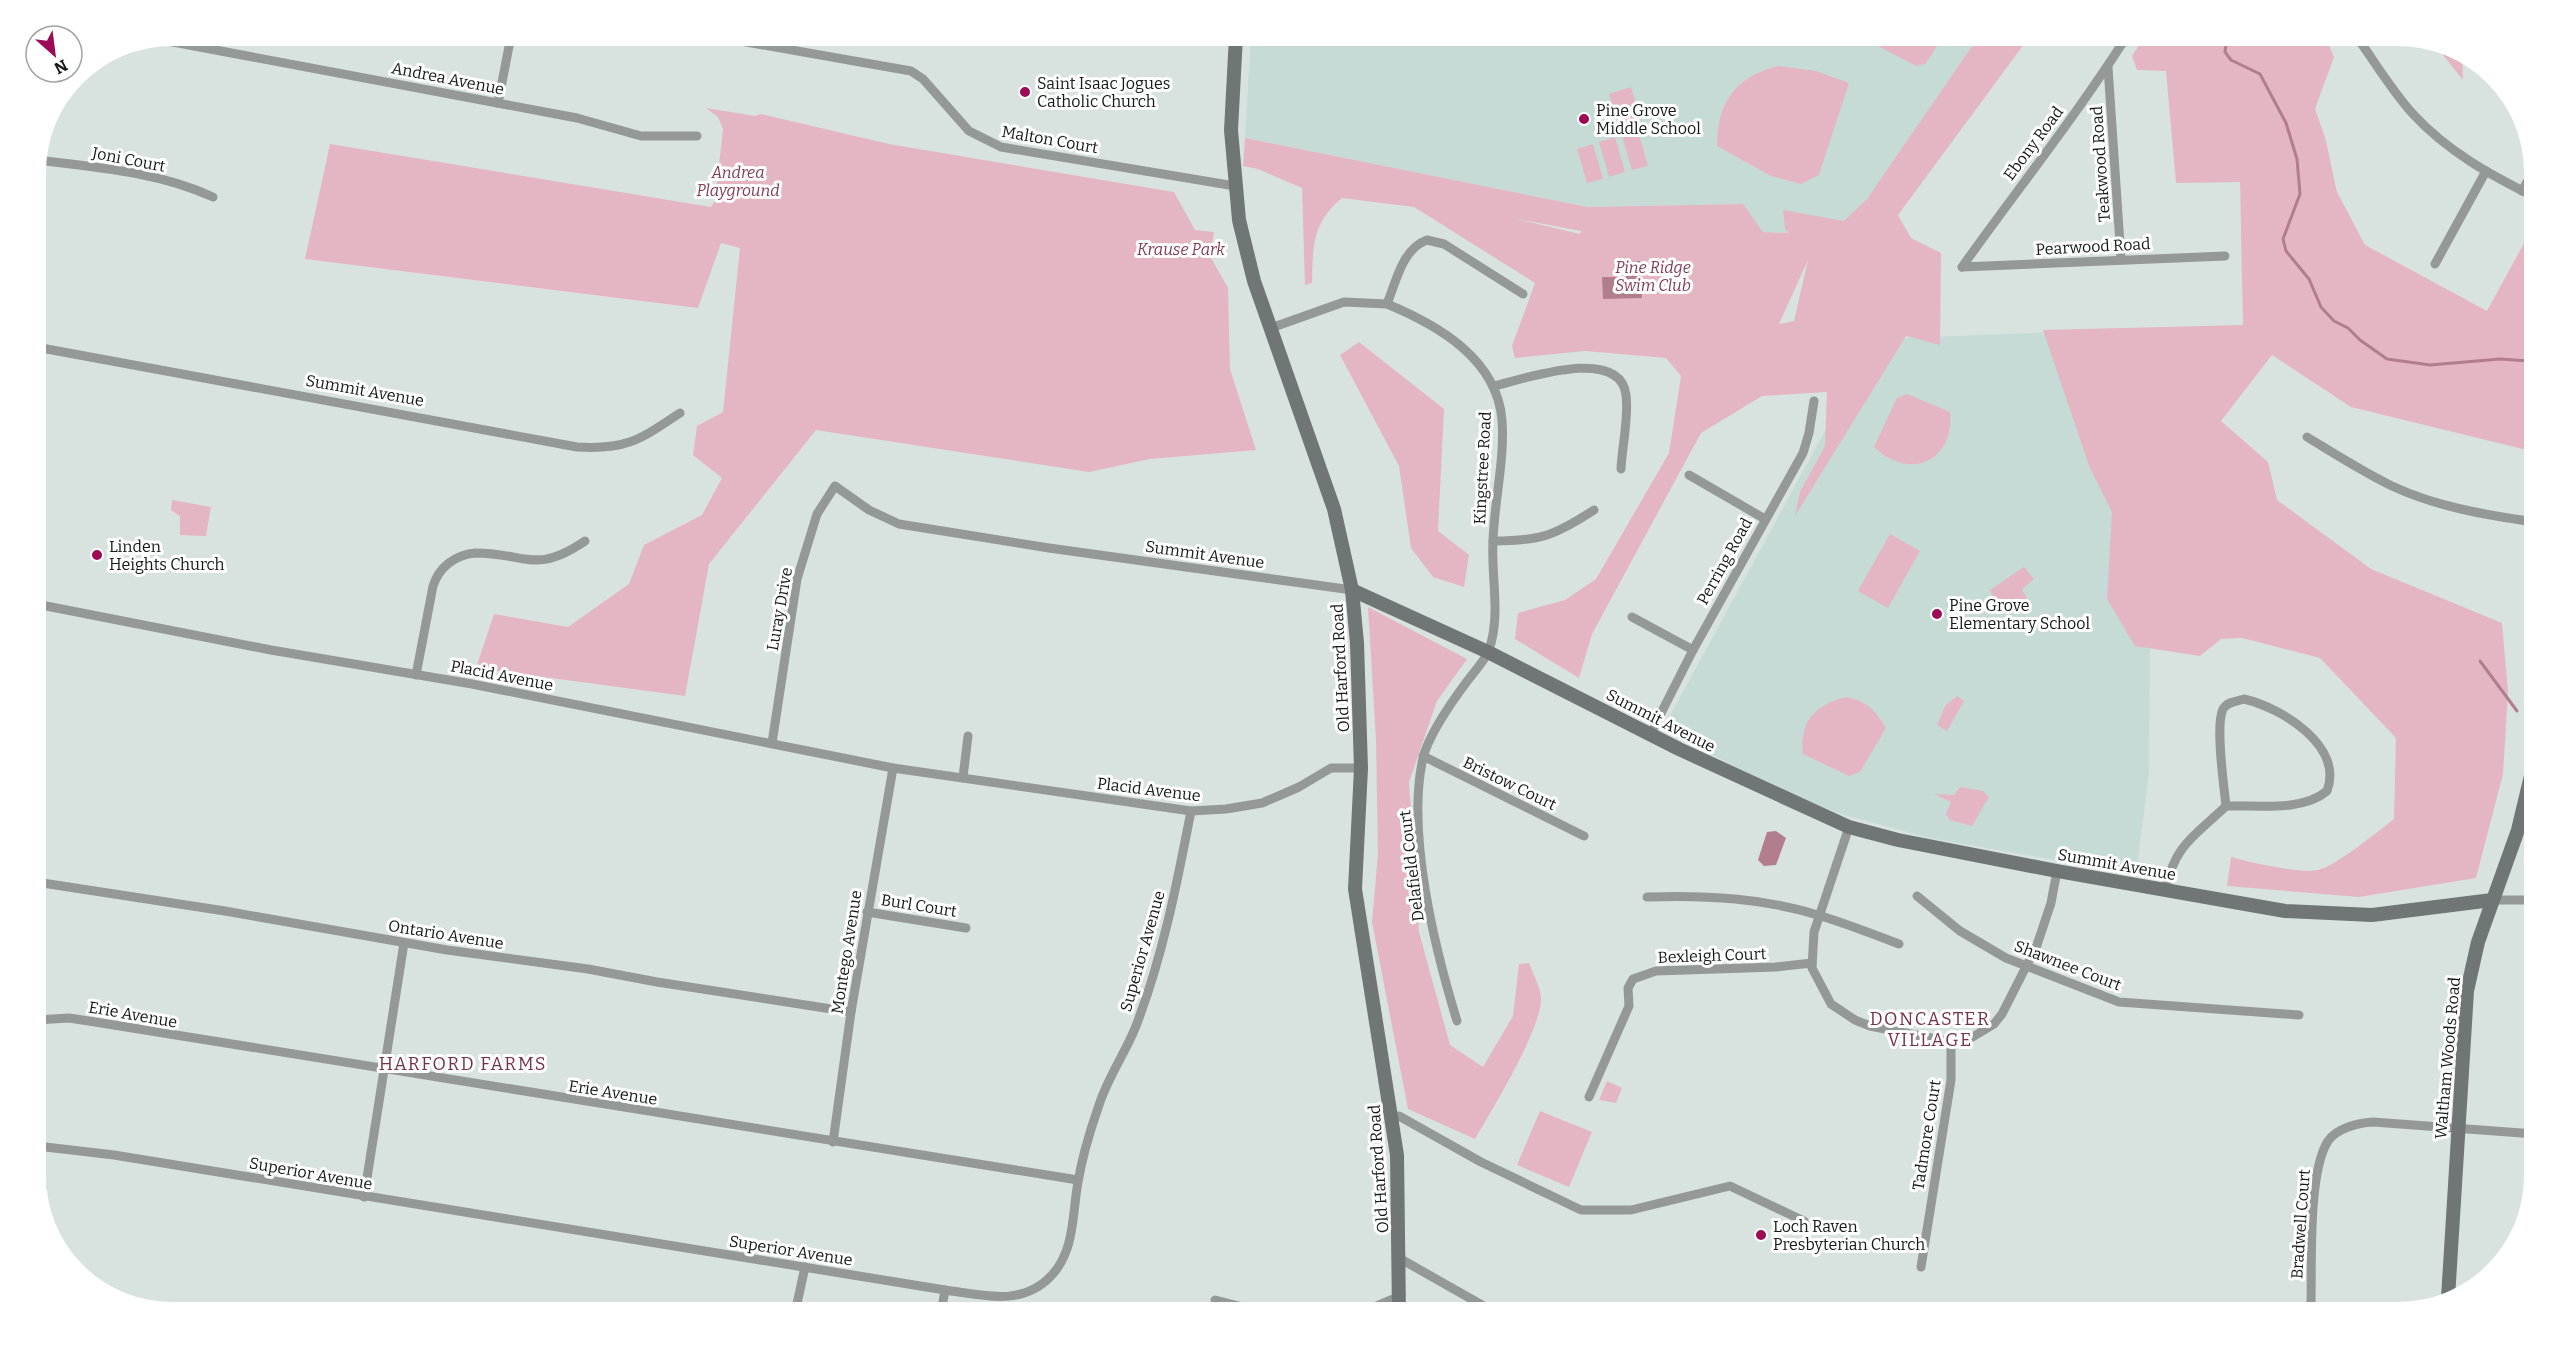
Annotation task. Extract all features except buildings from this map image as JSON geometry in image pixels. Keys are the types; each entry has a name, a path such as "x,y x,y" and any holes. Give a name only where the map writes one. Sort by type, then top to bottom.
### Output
{"street":[{"name":"Ebony Road","path":"1962,267 2121,46"},
{"path":"2363,46 2412,112 2455,152 2522,191 2524,187"},
{"name":"Andrea Avenue","path":"200,47 577,118 641,136 697,135"},
{"path":"498,103 509,47"},
{"name":"Malton Court","path":"773,47 911,71 923,79 969,131 1001,147 1234,186"},
{"name":"Old Harford Road","path":"1235,47 1231,109 1234,186 1248,257 1270,328 1334,509 1352,590 1357,643 1361,768 1355,889 1392,1117 1398,1169 1399,1302"},
{"name":"Teakwood Road","path":"2108,67 2121,260"},
{"name":"Joni Court","path":"47,161 144,175 190,187 213,197"},
{"path":"2435,264 2486,171"},
{"path":"1387,304 1407,255 1414,247 1427,240 1444,244 1523,294"},
{"name":"Pearwood Road","path":"1962,267 2225,255"},
{"name":"Kingstree Road","path":"1270,328 1344,302 1387,304 1421,318 1449,338 1470,355 1494,386 1502,422 1493,541 1496,614 1488,652"},
{"name":"Summit Avenue","path":"47,349 577,447 603,448 639,440 680,413"},
{"path":"1494,386 1567,369 1603,368 1615,373 1626,395 1621,469"},
{"name":"Perring Road","path":"1651,733 1764,519 1803,453 1814,401"},
{"path":"2307,437 2402,489 2483,515 2524,521"},
{"path":"1689,475 1764,519"},
{"name":"Summit Avenue","path":"835,486 869,510 899,524 1072,552 1352,590 1488,652 1679,749 1849,827 1898,840 2285,911 2372,915 2492,900"},
{"name":"Luray Drive","path":"772,743 797,579 817,514 835,486"},
{"path":"1493,541 1530,541 1548,537 1594,510"},
{"path":"416,675 433,586 436,577 446,564 466,554 476,553 540,561 572,550 585,541"},
{"name":"Placid Avenue","path":"47,606 472,684 893,768 1191,810 1227,809 1262,803 1299,787 1331,768 1361,768"},
{"path":"1632,617 1693,650"},
{"name":"Delafield Court","path":"1457,1021 1438,950 1425,878 1418,811 1424,756 1458,694 1488,652"},
{"path":"2165,890 2171,867 2179,851 2226,806 2291,804 2319,798 2327,791 2331,781 2331,766 2317,742 2269,706 2244,699 2232,701 2223,709 2221,726 2226,806"},
{"path":"963,777 968,736"},
{"name":"Bristow Court","path":"1424,756 1584,836"},
{"name":"Montego Avenue","path":"833,1142 867,912 893,768"},
{"name":"Waltham Woods Road","path":"2448,1292 2467,991 2478,942 2518,830 2524,805"},
{"name":"Superior Avenue","path":"47,1147 114,1155 945,1290 997,1297 1029,1293 1050,1277 1061,1264 1069,1247 1078,1180 1098,1107 1136,1027 1163,944 1191,810"},
{"path":"1849,827 1819,915 1812,947 1812,963 1815,978 1836,1008 1870,1026 1951,1042 1966,1041 1994,1024 2002,1014 2044,924 2057,871"},
{"name":"Ontario Avenue","path":"47,884 404,943 588,969 851,1012"},
{"name":"Shawnee Court","path":"1917,896 1977,942 2025,965 2119,1002 2299,1015"},
{"path":"1647,897 1743,900 1819,915 1899,944"},
{"path":"2492,900 2524,900"},
{"name":"Burl Court","path":"867,912 966,928"},
{"path":"364,1197 404,943"},
{"name":"Bexleigh Court","path":"1589,1097 1629,1006 1629,988 1633,979 1656,970 1776,968 1812,963"},
{"name":"Erie Avenue","path":"47,1019 69,1018 1078,1180"},
{"name":"Tadmore Court","path":"1921,1267 1951,1080 1951,1042"},
{"path":"1392,1117 1399,1116 1481,1162 1581,1210 1631,1210 1730,1186 1804,1221"},
{"name":"Bradwell Court","path":"2311,1301 2318,1166 2329,1140 2346,1128 2364,1123 2457,1127 2524,1133"},
{"path":"1399,1258 1477,1302"},
{"path":"797,1302 805,1267"},
{"path":"943,1302 945,1290"},
{"path":"1386,1302 1398,1297"},
{"path":"1215,1300 1223,1302"}],"shaded area":[{"name":"Pine Grove Middle School","path":"1974,46 1843,234 1763,232 1742,204 1588,207 1245,138 1250,47"},
{"path":"1626,261 1641,261 1642,298 1603,299 1602,277 1626,277"},
{"name":"Pine Grove Elementary School","path":"2085,331 2150,633 2149,774 2136,874 1929,838 1841,814 1791,794 1672,735 1667,721 1875,339"},
{"path":"1776,831 1786,838 1776,865 1764,866 1758,860 1767,832"}],"green space":[{"path":"1878,46 1937,46 1925,64 1916,66"},
{"name":"Pine Ridge Swim Club","path":"1972,46 2023,46 1898,215 1911,238 1941,253 1940,345 1906,336 1795,516 1800,492 1825,446 1827,392 1762,396 1701,433 1592,634 1579,678 1515,639 1518,613 1565,600 1596,579 1669,453 1681,376 1666,358 1585,351 1515,358 1512,346 1535,283 1414,207 1342,198 1332,207 1320,226 1314,246 1312,283 1305,285 1302,188 1258,169 1243,166 1245,138 1588,207 1743,204 1763,232 1789,233 1785,229 1783,210 1844,221 1867,199","holes":["1512,218 1581,231 1580,234","1808,260 1794,321 1779,324"]},
{"path":"2138,46 2329,46 2334,57 2315,109 2325,137 2337,192 2365,245 2487,311 2524,243 2524,449 2351,407 2272,355 2221,421 2268,462 2277,500 2371,569 2502,623 2508,692 2503,774 2476,878 2359,897 2227,886 2231,857 2287,869 2318,870 2345,856 2394,819 2396,738 2320,658 2242,638 2221,639 2200,656 2135,646 2107,599 2112,512 2089,466 2043,330 2243,325 2240,182 2176,183 2166,71 2137,70 2132,56"},
{"path":"2443,54 2462,64 2463,80"},
{"path":"1778,66 1816,71 1849,83 1819,175 1801,184 1771,176 1717,146 1720,116 1731,94 1750,77"},
{"path":"1631,87 1640,119 1619,125 1609,94"},
{"path":"706,108 755,116 761,114 889,144 1174,192 1195,230 1214,232 1210,256 1228,288 1230,369 1256,450 1150,459 1089,472 816,430 709,564 685,696 476,668 494,614 568,627 629,584 644,545 702,515 722,478 693,455 697,426 723,412 740,248 721,243 698,308 305,259 330,144 711,207 715,201 723,129 718,117"},
{"path":"1638,131 1648,166 1632,170 1622,136"},
{"path":"1615,137 1625,172 1609,177 1599,142"},
{"path":"1593,144 1603,179 1587,183 1577,149"},
{"path":"1359,342 1444,409 1438,531 1469,555 1464,587 1433,577 1411,548 1399,466 1340,355"},
{"path":"1907,394 1950,412 1950,429 1945,443 1937,454 1927,461 1915,464 1901,463 1874,447 1897,398"},
{"path":"172,500 211,507 206,536 180,535 180,516 171,510"},
{"path":"1890,534 1920,551 1888,608 1858,591"},
{"path":"2024,567 2034,579 2022,589 2030,605 2024,614 2001,602 1997,604 1990,590"},
{"path":"1368,607 1467,659 1437,701 1409,782 1419,932 1450,1045 1483,1067 1513,1016 1519,964 1529,963 1541,995 1539,1013 1525,1049 1475,1139 1408,1109 1372,922 1378,854 1376,740"},
{"path":"1957,696 1964,701 1947,731 1937,725 1945,706"},
{"path":"1845,697 1864,703 1878,716 1886,728 1860,772 1849,776 1803,754 1802,742 1811,716 1825,705"},
{"path":"1960,787 1983,791 1989,797 1972,826 1950,820 1946,814 1951,802 1934,794 1954,795"},
{"path":"1607,1081 1622,1088 1616,1103 1599,1100"},
{"path":"1540,1111 1592,1132 1569,1187 1517,1165"}],"waterway":[{"path":"2226,46 2225,52 2231,60 2260,74 2286,123 2297,159 2300,194 2283,239 2286,251 2309,279 2321,307 2334,321 2348,328 2360,340 2387,359 2430,365 2500,359 2524,361"},
{"path":"2480,661 2517,711"}],"place":[{"name":"Saint Isaac Jogues Catholic Church","path":"1025,92"},
{"name":"Pine Grove Middle School","path":"1584,119"},
{"name":"Linden Heights Church","path":"97,555"},
{"name":"Pine Grove Elementary School","path":"1937,614"},
{"name":"Loch Raven Presbyterian Church","path":"1761,1235"}],"district":[{"name":"DONCASTER VILLAGE","path":"1930,1029"},
{"name":"HARFORD FARMS","path":"463,1064"}],"park label":[{"name":"Andrea Playground","path":"738,181"},
{"name":"Krause Park","path":"1181,249"}]}
